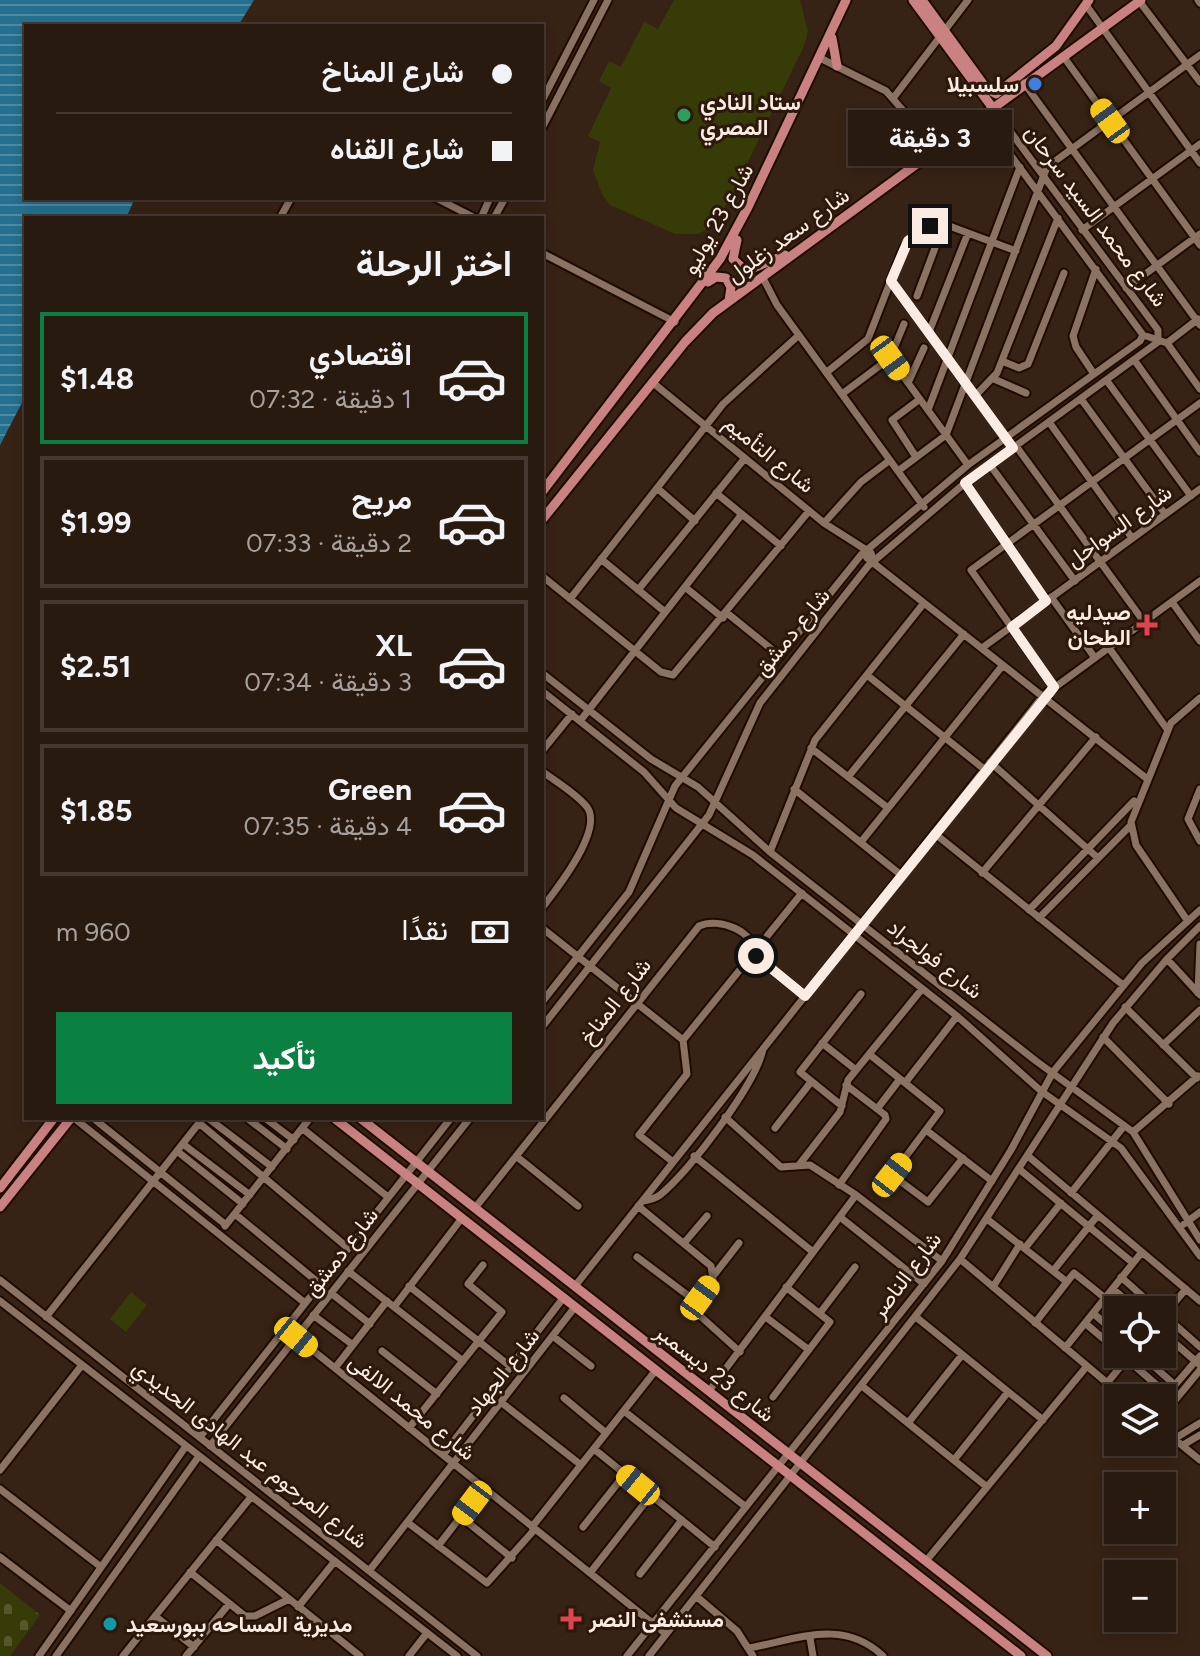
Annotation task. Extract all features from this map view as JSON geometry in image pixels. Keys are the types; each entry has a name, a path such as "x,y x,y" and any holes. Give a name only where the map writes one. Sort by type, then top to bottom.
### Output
{"main road":[{"name":"شارع 23 يوليو","path":"675,322 743,218 846,0"},
{"path":"842,11 853,0"},
{"name":"شارع محمد السيد سرحان","path":"913,0 993,94 1001,92 1050,52 1070,28"},
{"name":"شارع محمد السيد سرحان","path":"922,0 992,107"},
{"name":"شارع سعد زغلول","path":"544,517 691,334 729,301 935,147 1140,1"},
{"path":"1083,40 1083,31 1070,28 1087,2"},
{"path":"833,31 832,49 837,66"},
{"path":"743,218 733,249 738,267 751,272 780,256 791,255"},
{"path":"695,295 720,276 730,284 729,301"},
{"path":"544,487 675,322"},
{"path":"0,1188 52,1120"},
{"path":"0,1207 70,1120"},
{"name":"شارع 23 ديسمبر","path":"337,1120 1018,1655"},
{"name":"شارع 23 ديسمبر","path":"375,1122 416,1162 1047,1656"},
{"path":"25,1155 35,1163"},
{"path":"621,1342 630,1329"}],"street":[{"path":"544,97 594,0"},
{"path":"544,124 608,0"},
{"path":"894,97 968,0"},
{"path":"1140,1 1200,82"},
{"path":"1087,2 1101,27 1200,163"},
{"path":"898,471 946,435 1049,165 1200,55"},
{"path":"1063,56 1198,239 1126,288"},
{"path":"820,58 894,97 935,147"},
{"path":"562,63 573,69"},
{"path":"1024,83 1199,321"},
{"name":"شارع محمد السيد سرحان","path":"992,107 1200,389"},
{"name":"شارع محمد السيد سرحان","path":"981,115 1143,335 1162,341"},
{"path":"1082,230 1200,144"},
{"path":"928,410 1020,167"},
{"path":"440,200 474,216"},
{"path":"975,396 994,379 1058,218"},
{"path":"827,372 868,339 908,241 922,230 944,224 1016,251"},
{"path":"917,296 944,224"},
{"path":"929,332 968,233"},
{"path":"544,254 675,322"},
{"path":"1094,374 1076,347 1073,336 1096,269"},
{"path":"1002,361 1019,368 1028,364 1064,273"},
{"path":"762,276 799,335 928,512"},
{"path":"891,281 1144,622"},
{"name":"شارع دمشق","path":"544,1024 702,823 715,803 760,703 873,560 965,483 1162,341 1199,321"},
{"path":"842,394 890,358 904,324"},
{"path":"570,599 731,396 799,335"},
{"name":"شارع دمشق","path":"544,999 629,892 667,799 682,777 864,551 968,465 1143,335"},
{"path":"908,383 924,348"},
{"path":"884,350 968,465"},
{"path":"1135,361 1200,452"},
{"path":"994,379 1026,393"},
{"path":"1107,381 1191,496"},
{"name":"شارع التأميم","path":"652,382 824,523 871,553 873,560 924,603 1146,778"},
{"path":"916,457 892,420 920,399"},
{"path":"1081,399 1165,514"},
{"path":"1054,687 971,570 1200,403"},
{"path":"1049,422 1132,538"},
{"path":"638,590 745,458"},
{"path":"824,523 861,482 890,460"},
{"path":"990,465 1075,581"},
{"path":"965,483 1007,544 1095,658"},
{"path":"657,488 695,521"},
{"name":"شارع السواحل","path":"982,648 1200,489"},
{"path":"716,493 781,546"},
{"path":"544,578 665,675 673,675 809,511"},
{"path":"580,721 742,514"},
{"path":"601,559 665,612"},
{"path":"575,1286 1043,696 1200,581"},
{"path":"685,587 780,656"},
{"path":"1172,602 1200,641"},
{"path":"770,852 811,748 924,603"},
{"path":"816,611 827,619"},
{"path":"848,777 964,634"},
{"path":"1109,648 1167,729"},
{"path":"861,842 1003,665"},
{"name":"شارع فولجراد","path":"544,674 651,759 682,777 770,852 1133,1132 1200,1240"},
{"path":"867,675 945,737 1040,804 1098,858"},
{"name":"شارع فولجراد","path":"544,693 644,772 667,799 733,840 802,893 957,1016 1041,1091 1131,1158 1200,1256"},
{"path":"1039,918 1131,825 1146,778 1167,729 1174,718 1200,698"},
{"path":"544,749 572,714"},
{"path":"982,873 1096,737"},
{"path":"811,748 888,808"},
{"path":"544,773 587,808 591,822 572,868 544,905"},
{"path":"794,789 901,875"},
{"path":"1200,789 1188,824 1200,841"},
{"path":"1029,910 1139,797"},
{"path":"1131,825 1136,845 1187,920"},
{"path":"934,833 1123,985"},
{"path":"683,1040 802,893"},
{"name":"شارع الناصر","path":"627,1656 942,1261 992,1181 1053,1072 1142,963 1200,910"},
{"name":"شارع المناخ","path":"475,1208 699,926 715,922 731,926 756,950 756,956 805,996"},
{"name":"شارع الناصر","path":"649,1656 960,1259 1125,1007 1200,926"},
{"path":"544,930 683,1040 687,1074 639,1135 673,1162"},
{"path":"1176,949 1200,944 1199,994"},
{"path":"1167,959 1199,994"},
{"path":"1142,963 1147,970 1155,972"},
{"path":"799,1165 842,1106 846,1085 856,1070 922,989"},
{"path":"842,1106 800,1072 861,994"},
{"path":"1125,1007 1198,1076 1133,1132"},
{"path":"1163,1045 1200,1010"},
{"path":"877,1109 957,1016"},
{"path":"1103,1037 1169,1104"},
{"path":"822,1043 856,1070"},
{"path":"640,1204 657,1198 725,1117 748,1085 763,1046"},
{"path":"869,1054 940,1111 892,1175 929,1202 963,1158"},
{"path":"775,1128 811,1082"},
{"path":"839,1185 886,1122 885,1115 846,1085"},
{"path":"725,1117 781,1167 810,1165 856,1195 942,1261"},
{"path":"75,1120 305,1303"},
{"path":"96,1120 226,1225"},
{"path":"46,1317 203,1120"},
{"path":"203,1120 272,1167"},
{"path":"203,1120 263,1178 348,1248"},
{"path":"250,1120 287,1149"},
{"path":"268,1120 294,1140"},
{"path":"218,1233 309,1120"},
{"name":"شارع دمشق","path":"200,1437 449,1120"},
{"name":"شارع دمشق","path":"210,1446 468,1120"},
{"path":"1071,1193 1124,1126"},
{"path":"303,1129 388,1197"},
{"path":"926,1130 992,1181"},
{"path":"183,1144 250,1195"},
{"path":"177,1151 243,1204"},
{"path":"516,1156 578,1206"},
{"path":"694,1156 813,1252"},
{"path":"1028,1156 1200,1301"},
{"path":"1019,1169 1133,1263"},
{"path":"709,1391 767,1318 786,1287 856,1195"},
{"path":"993,1287 1022,1246 1061,1203"},
{"path":"640,1204 708,1263 714,1275"},
{"path":"1179,1228 1200,1212"},
{"path":"235,1214 320,1284"},
{"path":"1053,1271 1098,1215"},
{"path":"684,1243 707,1216"},
{"path":"840,1217 924,1284"},
{"path":"335,1368 370,1324 409,1286 462,1218"},
{"path":"987,1219 1067,1282"},
{"path":"739,1243 714,1275 698,1303 700,1319 740,1352"},
{"path":"1107,1296 1142,1252"},
{"path":"637,1257 698,1303"},
{"path":"960,1259 1107,1383 1116,1368"},
{"path":"409,1428 502,1312 468,1284 483,1265"},
{"path":"820,1313 855,1267"},
{"path":"348,1271 463,1361"},
{"path":"1035,1323 1076,1273 1104,1297"},
{"path":"1121,1277 1142,1296"},
{"name":"شارع المرحوم عبد الهادى الحديدي","path":"0,1280 477,1656"},
{"path":"409,1286 511,1367"},
{"path":"773,1397 830,1322 786,1287"},
{"path":"1113,1289 1121,1296"},
{"path":"1176,1299 1186,1289"},
{"path":"331,1293 370,1324"},
{"name":"شارع الجهاد","path":"443,1455 564,1297"},
{"path":"1065,1348 1104,1299"},
{"name":"شارع المرحوم عبد الهادى الحديدي","path":"0,1301 457,1656"},
{"name":"شارع الجهاد","path":"369,1571 575,1307"},
{"path":"1093,1313 1104,1323"},
{"path":"313,1315 353,1345"},
{"path":"916,1317 1043,1420"},
{"path":"767,1318 809,1350"},
{"path":"1085,1323 1104,1338"},
{"path":"1176,1326 1200,1347"},
{"name":"شارع محمد الالفى","path":"285,1328 666,1634"},
{"path":"554,1337 591,1366"},
{"path":"1176,1344 1199,1363"},
{"path":"382,1351 437,1394"},
{"path":"908,1423 962,1355"},
{"path":"1176,1384 1199,1363"},
{"path":"1176,1396 1199,1363"},
{"path":"0,1470 82,1365"},
{"path":"926,1561 1087,1366"},
{"path":"1137,1368 1153,1384"},
{"path":"1156,1368 1174,1384"},
{"path":"407,1522 487,1583 512,1558 656,1370"},
{"path":"862,1386 987,1487"},
{"path":"954,1460 1008,1392"},
{"path":"137,1408 136,1402 145,1395"},
{"path":"564,1398 606,1433"},
{"path":"502,1403 581,1465"},
{"path":"624,1411 746,1507"},
{"path":"1176,1438 1200,1423"},
{"path":"1183,1445 1200,1435"},
{"path":"1176,1440 1200,1460"},
{"path":"39,1656 186,1446"},
{"path":"594,1449 715,1547"},
{"path":"56,1656 199,1456"},
{"path":"583,1527 625,1474"},
{"path":"438,1546 483,1488"},
{"path":"0,1489 101,1567"},
{"path":"590,1573 651,1495"},
{"path":"123,1656 251,1497"},
{"path":"461,1517 512,1558"},
{"path":"640,1574 682,1520"},
{"path":"216,1540 360,1656"},
{"path":"0,1557 71,1611"},
{"path":"298,1607 335,1561"},
{"path":"190,1572 250,1617 289,1599"},
{"path":"390,1604 397,1600 398,1593"},
{"path":"696,1596 737,1631 753,1656"},
{"path":"186,1656 229,1604"},
{"path":"410,1620 417,1609"},
{"path":"155,1616 194,1647"},
{"path":"409,1656 427,1633"},
{"path":"749,1648 851,1634 883,1656"},
{"path":"642,1638 655,1648"},
{"path":"810,1638 813,1656"}],"green space":[{"name":"ستاد النادي المصري","path":"674,0 800,0 808,31 804,46 728,203 706,230 698,234 675,234 610,205 593,170 600,142 588,136 611,88 599,81 609,61 621,67 644,22 658,29"},
{"path":"131,1292 147,1305 126,1332 110,1319"},
{"path":"0,1583 40,1615 10,1656 0,1656"}],"water":[{"path":"0,0 254,0 239,24 24,24 24,200 134,200 127,216 24,216 24,399 0,445"}],"place":[{"name":"سلسبيلا","path":"1035,84"},
{"name":"ستاد النادي المصري","path":"684,115"},
{"name":"صيدليه الطحان","path":"1147,625"},
{"name":"مستشفى النصر","path":"571,1619"},
{"name":"مديرية المساحه ببورسعيد","path":"110,1624"}],"route":[{"path":"756,956 805,996 1043,696 1054,687 1012,627 1046,601 965,483 1013,448 891,281 908,241 930,226"}]}
